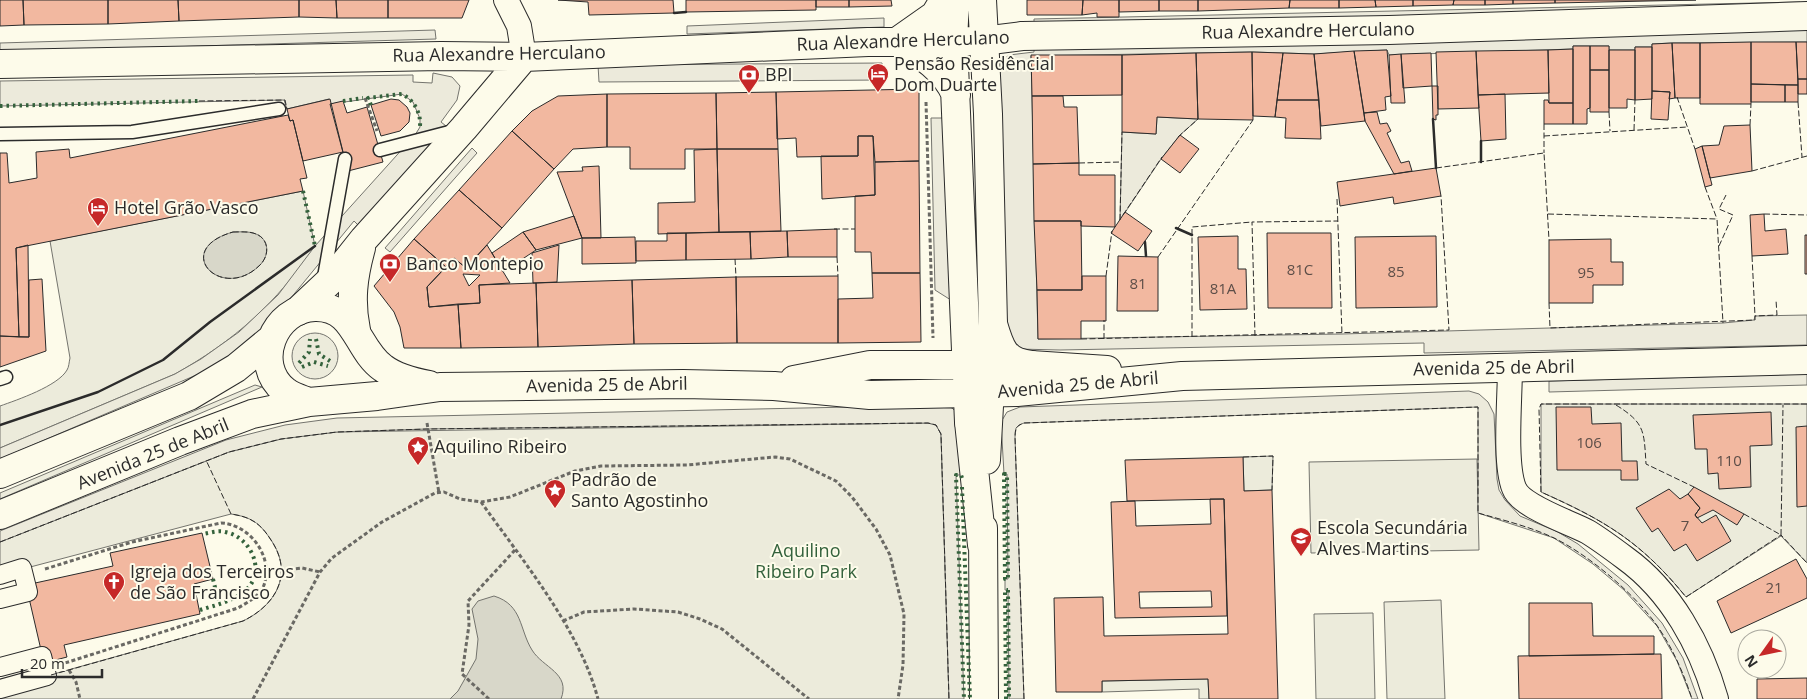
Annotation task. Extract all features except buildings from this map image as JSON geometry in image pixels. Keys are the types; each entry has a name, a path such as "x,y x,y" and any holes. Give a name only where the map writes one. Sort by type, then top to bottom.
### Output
{"main road":[{"path":"944,0 935,15 921,27 898,41 938,68 951,83 956,95"},
{"path":"955,0 953,40 959,173 971,238 977,332 976,375 982,545 984,699"},
{"path":"982,0 988,114 993,324 998,341 1006,356 1017,364 1031,365"},
{"name":"Rua Alexandre Herculano","path":"0,64 431,56 524,57 898,41 983,41 1022,36 1389,30 1807,16"},
{"path":"953,40 964,52 975,82 977,171 980,194 990,226"},
{"path":"307,303 333,278 364,239 464,128 524,57"},
{"path":"358,333 352,312 353,275 364,239"},
{"name":"Avenida 25 de Abril","path":"0,474 190,396 236,368 270,340 281,322 307,303 314,307 328,308 342,314 358,333 368,353 382,368 409,381 440,387"},
{"path":"978,423 958,400 976,375 993,324"},
{"name":"Avenida 25 de Abril","path":"316,402 337,398 349,390 358,378 363,358 358,333"},
{"path":"270,340 268,354 270,368 284,391 296,398 316,402"},
{"name":"Avenida 25 de Abril","path":"774,386 819,374 870,365 930,365 976,375 1017,392 1182,376 1807,360"},
{"name":"Avenida 25 de Abril","path":"0,516 222,425 279,407 440,387 683,384 774,386 870,395 1031,365 1182,376"},
{"path":"978,423 997,401 1017,392"}],"street":[{"path":"506,0 519,26 524,57"},
{"path":"1510,367 1510,471 1514,490 1524,500 1588,532 1627,559 1662,593 1687,628 1709,675 1716,699"},
{"path":"0,574 22,568 28,592 0,599"},
{"path":"0,667 42,656 48,676 0,689"}],"lane":[{"path":"0,134 132,132 279,109"},
{"path":"381,150 464,128"},
{"path":"307,303 327,268 345,159"}],"path":[{"path":"926,94 934,336 925,355 930,365"},
{"path":"365,98 381,150"},
{"path":"427,423 439,493"},
{"path":"253,699 320,572 332,558 382,522 428,496 439,493 481,502 510,497 575,471 601,466 687,465 775,458 790,459 836,481 852,496 876,529 890,556 904,614 903,665 898,699"},
{"path":"481,502 578,644 592,678 598,699"},
{"path":"24,576 132,542 221,523 233,523 242,528 254,539 262,554 266,568 264,585 256,597 238,608 62,664"},
{"path":"489,699 462,674 469,625 468,601 515,550"},
{"path":"283,570 302,568 320,572"},
{"path":"563,621 584,612 634,609 678,612 722,629 809,699"},
{"path":"70,670 80,699"}],"green space":[{"path":"303,191 315,246 270,303 253,319 216,348 175,374 0,448 0,406 55,382 69,366 70,358 50,241"},
{"path":"315,333 328,337 334,343 338,356 334,369 328,375 315,379 302,375 296,369 292,356 296,343 302,337"},
{"path":"255,385 262,387 0,499 0,493"},
{"path":"1541,404 1807,404 1807,563 1781,536 1686,597 1654,561 1621,535 1604,523 1541,492"},
{"name":"Aquilino Ribeiro Park","path":"928,423 936,425 941,434 949,699 0,699 0,689 243,621 265,606 278,587 281,576 278,553 271,540 259,525 250,519 231,514 0,575 0,542 229,452 281,439 337,432"},
{"path":"1273,456 1272,490 1244,491 1243,457"},
{"path":"1477,459 1479,550 1311,553 1309,462"},
{"path":"1441,600 1445,699 1387,699 1384,602"},
{"path":"1373,613 1375,699 1316,699 1314,614"},
{"path":"1208,679 1209,699 1199,699 1199,689 1102,692 1102,681"}],"shaded area":[{"path":"1800,2 1801,12 1034,29 1034,19"},
{"path":"884,18 884,27 687,34 687,26"},
{"path":"1807,23 1807,42 1672,43 1652,44 1652,47 1635,47 1635,50 1609,50 1609,46 1573,46 1573,49 1389,55 1387,50 1314,54 1252,52 1031,56 1038,339 1342,334 1723,323 1754,320 1755,316 1807,315 1807,345 1424,353 1424,343 1060,350 1017,349 1003,337 996,73 1001,62 1009,55 1034,52 1034,43"},
{"path":"435,30 436,39 0,52 0,43"},
{"path":"882,63 882,80 599,82 598,65"},
{"path":"433,73 452,77 460,86 457,100 441,122 446,126 359,226 354,221 281,310 265,326 229,356 201,373 0,459 0,448 175,374 201,359 239,332 278,295 315,246 415,135 420,127 420,119 413,102 402,94 330,104 329,99 287,109 284,100 0,106 0,81 413,75 413,82 432,83"},
{"path":"1157,117 1198,119 1180,135 1161,159 1120,220 1122,132 1156,134"},
{"path":"931,118 949,118 954,302 935,290"},
{"path":"472,148 477,153 390,252 385,248"},
{"path":"233,232 250,232 260,236 266,243 267,252 260,265 245,275 231,278 218,276 209,270 204,260 205,250 215,240"},
{"path":"1807,374 1807,385 1549,392 1549,381"},
{"path":"1469,391 1479,394 1488,402 1494,414 1497,479 1499,490 1505,500 1520,516 1558,532 1578,544 1628,585 1662,623 1683,658 1698,699 1692,699 1677,661 1657,626 1624,590 1593,564 1554,538 1478,513 1478,407 1024,423 1019,425 1016,428 1015,437 1024,699 1009,699 1008,590 1005,590 1005,579 1008,579 1007,474 1004,474 1001,422 1007,412 1020,407"},
{"path":"944,405 952,408 957,413 961,475 956,475 964,699 949,699 941,434 936,425 928,423 427,429 337,432 281,439 229,452 0,542 0,531 226,440 285,425 337,418"},
{"path":"494,596 510,605 519,618 532,650 559,677 563,690 561,699 450,699 458,691 476,659 478,639 472,609 478,601"}],"hedge":[{"path":"371,105 368,98 402,94 416,107 420,126"},
{"path":"343,101 363,98"},
{"path":"0,106 199,101"},
{"path":"303,191 315,246"},
{"path":"299,363 309,352 310,339"},
{"path":"316,339 319,354 330,361"},
{"path":"302,367 314,362 328,366"},
{"path":"1004,474 1007,474 1008,579 1005,579 1004,474"},
{"path":"962,478 961,475 956,475 964,699"},
{"path":"962,487 970,699"},
{"path":"200,610 225,602 243,592 253,580 255,571 255,563 248,546 234,535 222,531 203,534"},
{"path":"213,579 219,604"},
{"path":"1006,699 1005,590 1008,590"},
{"path":"1008,590 1009,699"}],"fence":[{"path":"1677,97 1695,149"},
{"path":"199,101 285,100 287,109"},
{"path":"1634,130 1635,100"},
{"path":"1798,102 1802,157"},
{"path":"1750,125 1751,104"},
{"path":"1609,112 1610,131"},
{"path":"1178,137 1198,119"},
{"path":"1158,257 1253,120"},
{"path":"1544,124 1544,153"},
{"path":"1544,136 1687,127"},
{"path":"1120,220 1122,132"},
{"path":"1436,168 1544,153 1549,240"},
{"path":"1752,171 1807,156"},
{"path":"1123,215 1162,157"},
{"path":"1079,163 1121,162"},
{"path":"1705,187 1717,219"},
{"path":"1719,246 1733,215 1719,209 1726,195"},
{"path":"1081,339 1449,330 1441,196"},
{"path":"1337,199 1342,334"},
{"path":"1548,214 1717,219 1723,323"},
{"path":"1764,214 1807,215"},
{"path":"1255,336 1252,222 1338,221"},
{"path":"1192,337 1192,227 1252,222"},
{"path":"834,229 855,229"},
{"path":"1106,276 1112,231"},
{"path":"233,232 250,232 260,236 266,243 267,252 260,265 245,275 231,278 218,276 209,270 204,260 205,250 215,240 233,232"},
{"path":"1752,256 1755,316"},
{"path":"837,257 838,276"},
{"path":"735,259 736,277"},
{"path":"1549,303 1550,328 1755,320 1755,316 1777,315 1776,300"},
{"path":"1104,320 1104,339"},
{"path":"1807,404 1541,404 1539,409 1541,492 1604,523 1621,535 1654,561 1686,597 1781,535 1807,563"},
{"path":"1616,405 1626,411 1638,423 1645,443 1646,464 1694,487"},
{"path":"1744,514 1781,535 1783,405"},
{"path":"1024,699 1015,437 1019,425 1024,423 1478,407 1478,513 1526,527 1568,545 1625,589 1649,615 1669,644 1692,699"},
{"path":"0,542 229,452 281,439 337,432 427,429 928,423 936,425 941,434 949,699"},
{"path":"1243,457 1273,456 1272,490"},
{"path":"51,675 243,621 265,606 272,597 278,587 281,576 278,553 271,540 259,525 250,519 231,514 206,460"}],"wall":[{"path":"674,13 686,12"},
{"path":"1433,119 1436,168"},
{"path":"1481,141 1481,162"},
{"path":"1176,228 1192,235"},
{"path":"1145,242 1146,256"},
{"path":"0,425 98,392 163,360 210,322 315,246"}],"place":[{"name":"Pensão Residêncial Dom Duarte","path":"878,93"},
{"name":"BPI","path":"749,94"},
{"name":"Hotel Grão Vasco","path":"98,227"},
{"name":"Banco Montepio","path":"390,283"},
{"name":"Aquilino Ribeiro","path":"418,466"},
{"name":"Padrão de Santo Agostinho","path":"555,509"},
{"name":"Escola Secundária Alves Martins","path":"1301,557"},
{"name":"Igreja dos Terceiros de São Francisco","path":"114,601"}]}
